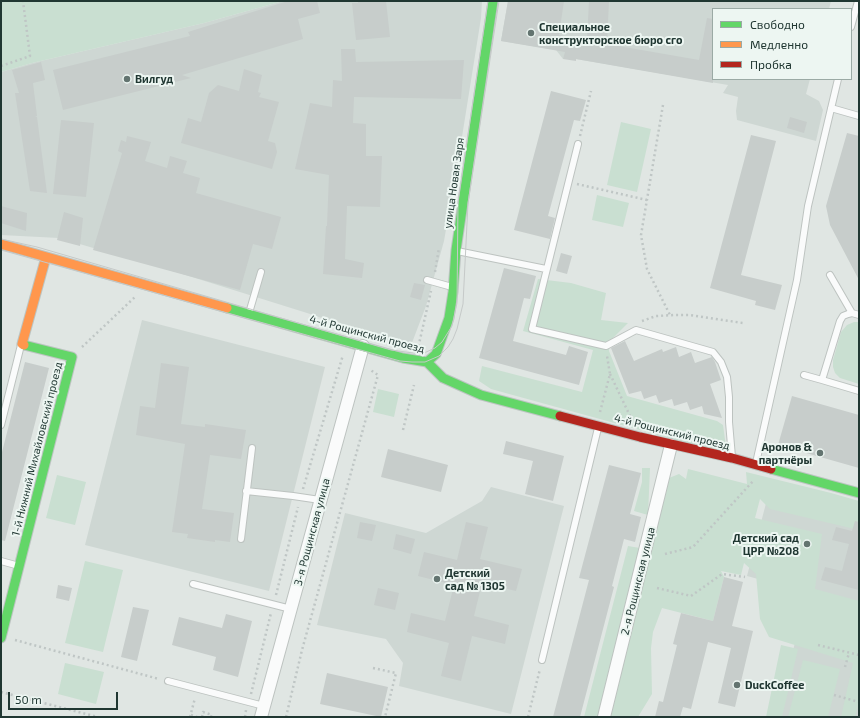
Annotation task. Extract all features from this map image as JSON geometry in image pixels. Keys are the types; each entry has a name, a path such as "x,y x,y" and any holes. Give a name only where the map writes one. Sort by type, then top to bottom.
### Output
{"street":[{"name":"улица Новая Заря","path":"427,362 436,354 442,340 454,287 456,250 493,1"},
{"name":"4-й Рощинский проезд","path":"1,244 403,358 427,362 443,378 481,395 671,445 732,458 859,493"},
{"path":"22,344 46,257"},
{"name":"1-й Нижний Михайловский проезд","path":"1,638 72,356 22,344"},
{"name":"3-я Рощинская улица","path":"263,711 362,346"},
{"name":"2-я Рощинская улица","path":"604,717 671,445"}],"lane":[{"path":"852,23 858,1"},
{"path":"756,465 796,287 808,206 838,80"},
{"path":"831,108 859,116"},
{"path":"578,144 532,329 606,346 636,330 713,352 728,377 729,422 732,458"},
{"path":"456,250 546,269"},
{"path":"249,314 261,272"},
{"path":"830,275 852,313"},
{"path":"430,280 454,287"},
{"path":"822,380 840,321 845,315 852,313 859,315"},
{"path":"1,425 22,344"},
{"path":"804,375 859,391"},
{"path":"542,660 598,426"},
{"path":"241,540 252,448"},
{"path":"246,491 320,500"},
{"path":"1,561 20,566"},
{"path":"193,584 291,609"},
{"path":"168,681 249,702 263,711"}],"path":[{"path":"1,66 30,56 23,1"},
{"path":"578,144 591,91"},
{"path":"663,105 641,235 647,269 670,315"},
{"path":"568,182 647,200"},
{"path":"416,347 420,344 430,280 440,242"},
{"path":"72,356 139,294"},
{"path":"636,330 642,321 656,316 670,315 690,315 743,323"},
{"path":"606,346 610,374 631,419"},
{"path":"245,717 301,497 344,353"},
{"path":"598,426 605,390 610,374"},
{"path":"286,717 302,650 378,375"},
{"path":"403,430 414,385"},
{"path":"665,554 694,547 755,479"},
{"path":"657,588 691,596 722,574 745,577"},
{"path":"1,638 168,681"},
{"path":"818,645 859,655"},
{"path":"845,667 849,653"},
{"path":"528,717 542,660"},
{"path":"373,668 396,673 385,717"},
{"path":"197,689 190,716 198,717"},
{"path":"1,692 98,717"},
{"path":"834,695 859,702"},
{"path":"202,717 203,712 212,715 212,717"}],"shaded area":[{"path":"283,1 482,1 481,18 444,241 426,306 410,348 307,313 176,272 59,238 1,235 1,72 32,63 204,23"},
{"path":"508,1 831,1 829,8 712,8 712,80 810,80 806,94 819,101 823,110 816,141 737,120 736,111 738,97 723,93 728,85 576,59 563,59 556,50 501,41"},
{"path":"142,320 325,367 269,591 85,545"},
{"name":"Детский сад № 1305","path":"491,487 564,506 511,714 399,686 403,663 386,639 317,625 345,513 426,533 482,501"},
{"name":"Детский сад ЦРР №208","path":"770,488 859,511 859,717 777,717 798,630 784,586 747,576"}],"green space":[{"path":"1,1 283,1 204,23 32,63 1,72"},
{"path":"621,122 651,129 637,192 607,185"},
{"path":"597,195 629,203 623,227 592,220"},
{"path":"538,279 571,283 606,293 601,320 628,323 609,342 609,351 627,396 717,421 723,425 727,454 491,389 479,381 482,366 582,392 593,350 523,331"},
{"path":"854,322 859,322 859,384 840,378 835,373 833,367 833,360 841,332 847,325"},
{"path":"378,389 399,394 394,417 373,412"},
{"path":"642,468 650,468 648,515 634,511 642,482"},
{"path":"688,469 747,484 746,472 859,501 859,530 770,509 760,499 755,518 822,534 815,589 859,601 859,702 855,717 841,717 853,663 769,637 760,619 756,574 744,563 741,575 721,571 724,577 713,621 662,608 653,632 651,648 652,694 638,717 610,717 669,478 679,474 686,479"},
{"path":"57,475 86,482 75,525 46,518"},
{"path":"628,546 640,548 599,717 584,717"},
{"path":"85,561 123,570 103,652 65,643"},
{"path":"781,645 798,649 782,717 766,717"},
{"path":"803,660 840,669 828,717 788,717"},
{"path":"65,663 104,672 96,704 58,694"}],"building":[{"path":"288,1 317,1 320,13 298,19 303,39 182,75 191,78 63,110 53,70 190,36 188,32"},
{"path":"358,1 386,1 390,37 356,40 352,3 358,3"},
{"path":"508,1 564,1 559,35 587,40 589,1 609,1 607,44 699,60 707,18 712,19 713,83 576,59 576,61 563,59 565,52 501,41"},
{"path":"341,49 355,49 356,62 464,60 461,99 354,97 353,123 366,124 366,156 382,156 380,207 347,206 345,259 364,263 362,278 323,274 329,175 295,169 310,103 332,107 333,80 342,81"},
{"path":"41,62 45,80 33,83 37,116 35,117 37,117 47,193 30,191 15,93 19,93 12,70"},
{"path":"244,69 262,75 258,92 261,93 259,97 279,102 268,141 275,143 277,152 272,169 181,143 188,118 201,122 209,93 218,85 239,91"},
{"path":"551,91 586,100 580,121 574,120 548,216 555,218 550,239 514,230"},
{"path":"790,117 807,122 804,133 787,128"},
{"path":"61,120 94,123 86,197 53,194"},
{"path":"847,133 859,136 859,280 830,225 826,206"},
{"path":"751,135 776,141 741,275 782,285 775,310 755,305 756,301 710,288"},
{"path":"127,136 151,142 145,161 167,168 170,156 187,161 183,173 200,178 196,193 281,217 272,249 253,244 240,290 93,250 122,153 118,151 121,140 126,142"},
{"path":"1,206 27,213 26,231 1,223"},
{"path":"64,212 83,218 80,246 57,240"},
{"path":"561,253 572,256 567,274 556,271"},
{"path":"504,268 536,276 530,299 524,298 513,341 566,355 569,346 588,352 579,385 479,358"},
{"path":"414,283 425,285 421,300 410,297"},
{"path":"625,341 634,361 662,349 663,352 676,347 679,357 691,352 695,363 712,357 721,380 710,384 722,418 704,414 702,406 690,410 687,402 674,406 672,399 659,403 656,395 644,399 641,391 629,394 611,348"},
{"path":"25,362 49,368 5,541 1,540 1,456"},
{"path":"161,363 189,367 181,424 205,427 205,424 246,430 241,459 210,455 202,509 234,513 230,542 215,540 215,542 187,538 188,534 172,532 185,444 136,435 140,406 155,408"},
{"path":"792,396 859,415 859,468 778,445"},
{"path":"506,441 564,456 553,501 525,494 533,461 503,454"},
{"path":"388,449 448,465 441,492 381,477"},
{"path":"609,465 641,473 630,514 641,517 635,542 624,539 612,586 614,587 580,717 553,717 589,580 579,578"},
{"path":"855,521 859,522 859,590 821,580 825,567 842,571 849,544 832,540 836,527 852,531"},
{"path":"360,522 376,525 372,541 357,538"},
{"path":"466,522 488,527 480,559 522,569 516,591 482,583 474,616 509,625 505,644 472,636 461,681 441,676 449,643 407,632 411,613 445,621 454,585 418,576 424,552 457,560"},
{"path":"396,534 415,539 411,554 393,549"},
{"path":"724,577 743,582 732,626 753,631 735,707 718,703 731,648 708,642 691,709 683,707 680,717 655,717 659,701 663,702 677,645 673,644 681,613 713,621"},
{"path":"58,585 72,588 69,601 56,598"},
{"path":"378,588 399,593 395,610 374,605"},
{"path":"133,607 149,610 137,661 121,657"},
{"path":"226,614 252,621 238,677 213,670 216,657 172,645 179,617 222,628"},
{"path":"327,673 388,687 381,717 320,704"}],"tram line":[{"path":"1,239 37,247 391,350 424,353 435,348 442,342 452,326 457,303 458,201 488,1"},
{"path":"1,250 400,361 425,362 439,356 448,347 453,339 463,304 468,203 499,1"}],"traffic: fast":[{"path":"427,362 436,354 449,318 453,292 456,250 493,1"},
{"path":"227,308 403,358 427,362 443,378 481,395 560,416"},
{"path":"1,638 72,357 24,345"},
{"path":"771,469 859,493"}],"traffic: slow":[{"path":"1,244 227,308"},
{"path":"24,345 22,344 46,257"}],"traffic: jam":[{"path":"560,416 771,469"}],"place":[{"name":"Специальное конструкторское бюро сго","path":"531,33"},
{"name":"Вилгуд","path":"127,79"},
{"name":"Аронов & партнёры","path":"820,453"},
{"name":"Детский сад ЦРР №208","path":"807,544"},
{"name":"Детский сад № 1305","path":"437,579"},
{"name":"DuckCoffee","path":"737,685"}]}
